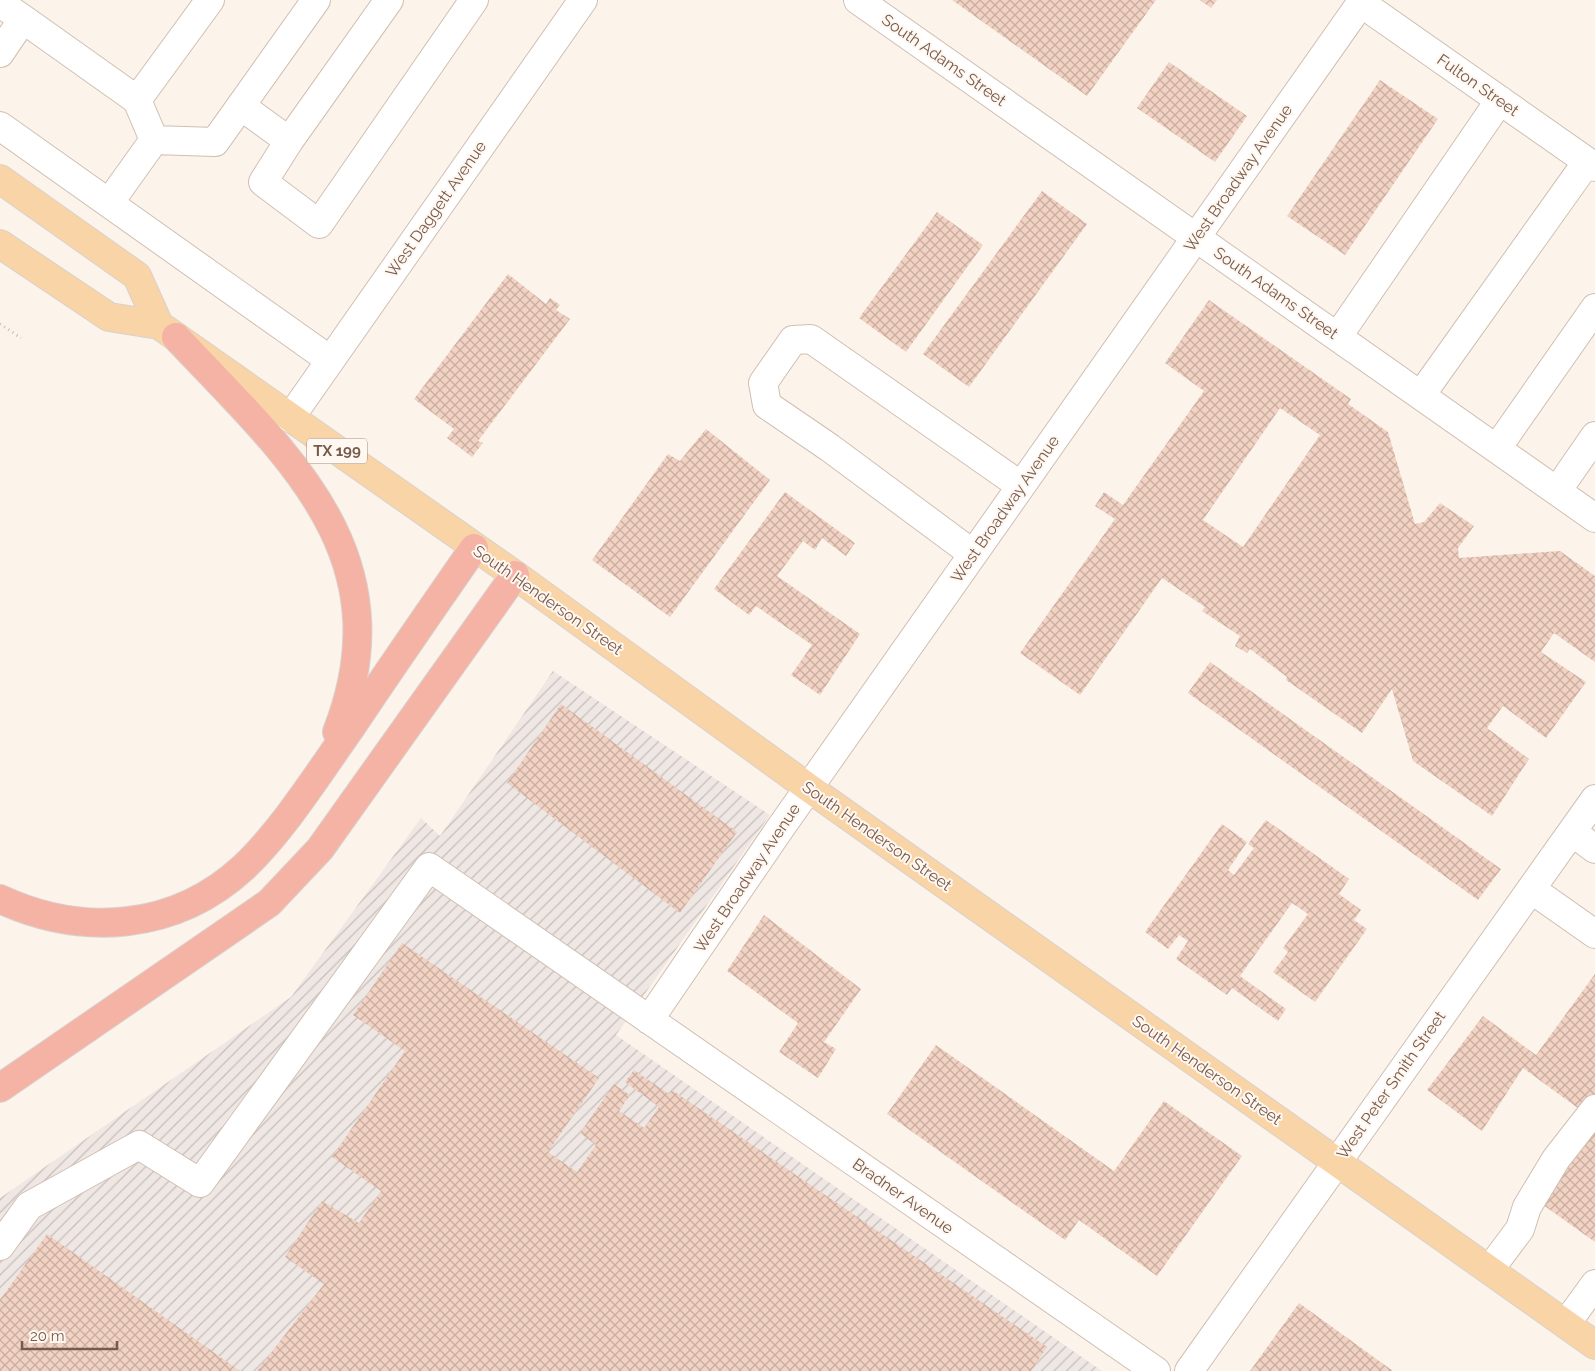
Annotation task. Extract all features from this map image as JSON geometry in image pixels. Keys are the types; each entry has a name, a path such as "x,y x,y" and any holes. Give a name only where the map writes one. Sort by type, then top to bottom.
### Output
{"highway":[{"path":"168,331 270,438 294,466 315,494 344,553 353,582 357,607 358,641 353,680 343,716 323,767"},
{"path":"0,899 38,914 73,922 108,924 158,916 187,905 215,890 243,867 269,839 323,767 474,548"},
{"path":"0,1088 269,903 296,877 320,849 516,575"}],"main road":[{"path":"0,179 138,276 168,331"},
{"name":"South Henderson Street","path":"0,244 109,317 168,331 474,548 516,575 809,788 1595,1345"}],"street":[{"path":"137,100 210,0"},
{"path":"154,140 215,142 316,0"},
{"path":"389,0 290,140 263,182 319,224 474,0"},
{"name":"West Daggett Avenue","path":"290,418 583,0"},
{"name":"South Adams Street","path":"858,0 1595,518"},
{"name":"West Broadway Avenue","path":"649,1020 809,788 1362,1"},
{"name":"Fulton Street","path":"1362,1 1591,165"},
{"path":"0,3 137,100 154,140"},
{"path":"0,53 24,20"},
{"path":"1338,336 1500,100"},
{"path":"241,106 290,140"},
{"path":"0,126 330,360"},
{"path":"109,203 154,140"},
{"path":"1421,395 1591,165"},
{"path":"1497,448 1595,308"},
{"path":"973,554 830,448 767,405 763,383 793,340 810,339 1021,486"},
{"path":"1557,491 1595,436"},
{"name":"West Peter Smith Street","path":"1189,1371 1595,799"},
{"path":"1572,832 1595,849"},
{"name":"Bradner Avenue","path":"0,1246 28,1206 139,1144 200,1183 429,867 1156,1371"},
{"path":"1531,888 1595,934"},
{"path":"1490,1269 1520,1229 1527,1207 1556,1159 1595,1109"},
{"path":"1566,1324 1595,1284"}],"path":[{"path":"0,324 21,338"}],"shaded area":[{"path":"553,671 770,815 616,1035 1102,1371 0,1371 0,1198 291,997 421,818 440,836"}],"building":[{"path":"952,0 1156,0 1087,96"},
{"path":"1200,0 1217,0 1211,8"},
{"path":"1169,62 1247,116 1215,162 1137,108"},
{"path":"1380,80 1438,119 1345,255 1287,216"},
{"path":"1042,191 1087,224 969,387 923,354"},
{"path":"937,212 983,245 906,352 859,318"},
{"path":"508,274 546,304 550,298 560,305 556,310 570,319 478,441 483,443 472,457 447,438 454,429 414,399"},
{"path":"1209,300 1351,399 1348,404 1388,432 1415,524 1424,522 1440,503 1474,526 1458,548 1459,558 1560,551 1595,576 1595,662 1554,633 1541,652 1586,682 1546,738 1503,706 1487,728 1529,759 1492,816 1413,761 1392,689 1362,733 1286,680 1287,677 1250,649 1247,653 1235,646 1240,636 1202,611 1205,607 1162,578 1080,695 1020,653 1115,519 1095,506 1104,492 1123,505 1204,391 1165,363","holes":["1280,408 1320,435 1243,547 1203,520"]},
{"path":"706,429 770,480 670,617 592,560 668,454 680,461"},
{"path":"785,492 855,543 846,556 822,538 815,550 803,541 777,576 860,634 820,695 791,675 812,645 756,606 749,615 714,589"},
{"path":"1210,662 1501,869 1478,900 1188,693"},
{"path":"561,704 737,832 680,913 507,783"},
{"path":"1266,820 1349,879 1339,894 1361,910 1354,920 1367,929 1315,1002 1273,972 1288,952 1283,948 1308,914 1292,903 1240,976 1286,1009 1278,1021 1232,988 1227,995 1176,959 1188,941 1179,935 1168,949 1145,932 1222,824 1247,842 1228,870 1234,875 1254,848 1248,844"},
{"path":"764,915 861,989 824,1042 836,1049 818,1078 779,1052 798,1023 727,971"},
{"path":"402,943 599,1078 548,1152 577,1172 596,1145 580,1133 614,1084 630,1095 619,1111 644,1128 659,1107 625,1082 634,1070 669,1094 672,1090 1047,1347 1031,1371 257,1371 324,1284 285,1257 322,1201 359,1223 381,1191 332,1157 405,1051 353,1015"},
{"path":"1595,974 1595,1101 1586,1114 1523,1068 1482,1131 1427,1090 1483,1016 1536,1055"},
{"path":"936,1045 1114,1171 1164,1101 1242,1156 1157,1276 1079,1220 1065,1240 887,1114"},
{"path":"1595,1122 1595,1242 1539,1202"},
{"path":"47,1234 240,1371 0,1371 0,1300"},
{"path":"1299,1303 1393,1371 1250,1371"}]}
